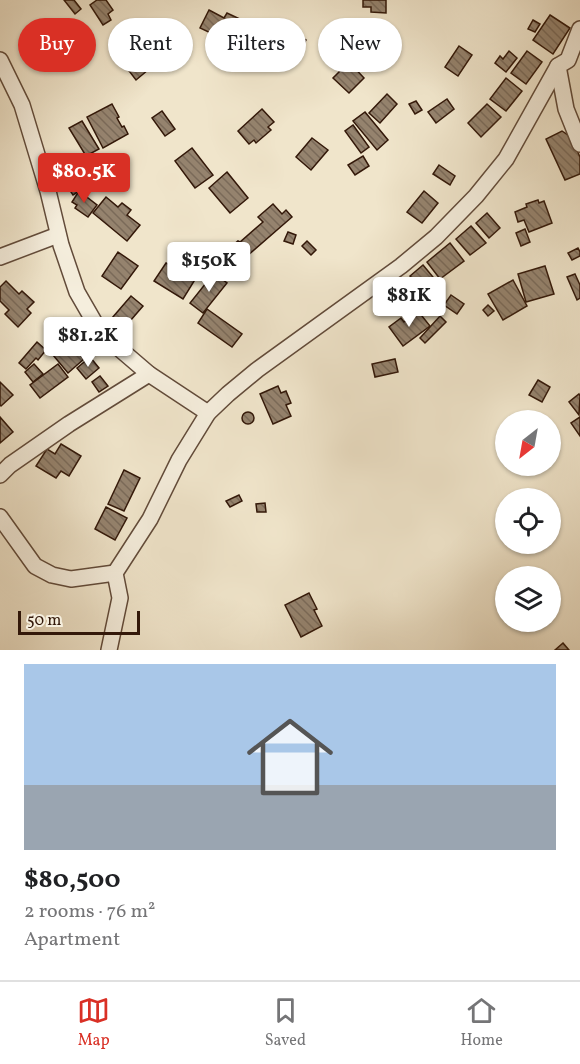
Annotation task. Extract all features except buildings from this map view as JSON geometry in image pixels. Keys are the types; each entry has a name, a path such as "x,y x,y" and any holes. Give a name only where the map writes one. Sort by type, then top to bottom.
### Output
{"street":[{"path":"109,650 120,598 115,573 150,519 179,460 208,413 257,370 401,267 436,237 476,196 506,159 558,66 568,60 580,29"},
{"path":"0,60 22,105 48,190 58,235 77,292 96,325 149,374 208,413"},
{"path":"558,66 566,109 580,144"},
{"path":"0,257 58,235"},
{"path":"0,475 10,465 69,424 149,374"},
{"path":"0,517 35,566 52,575 71,579 115,573"}]}
